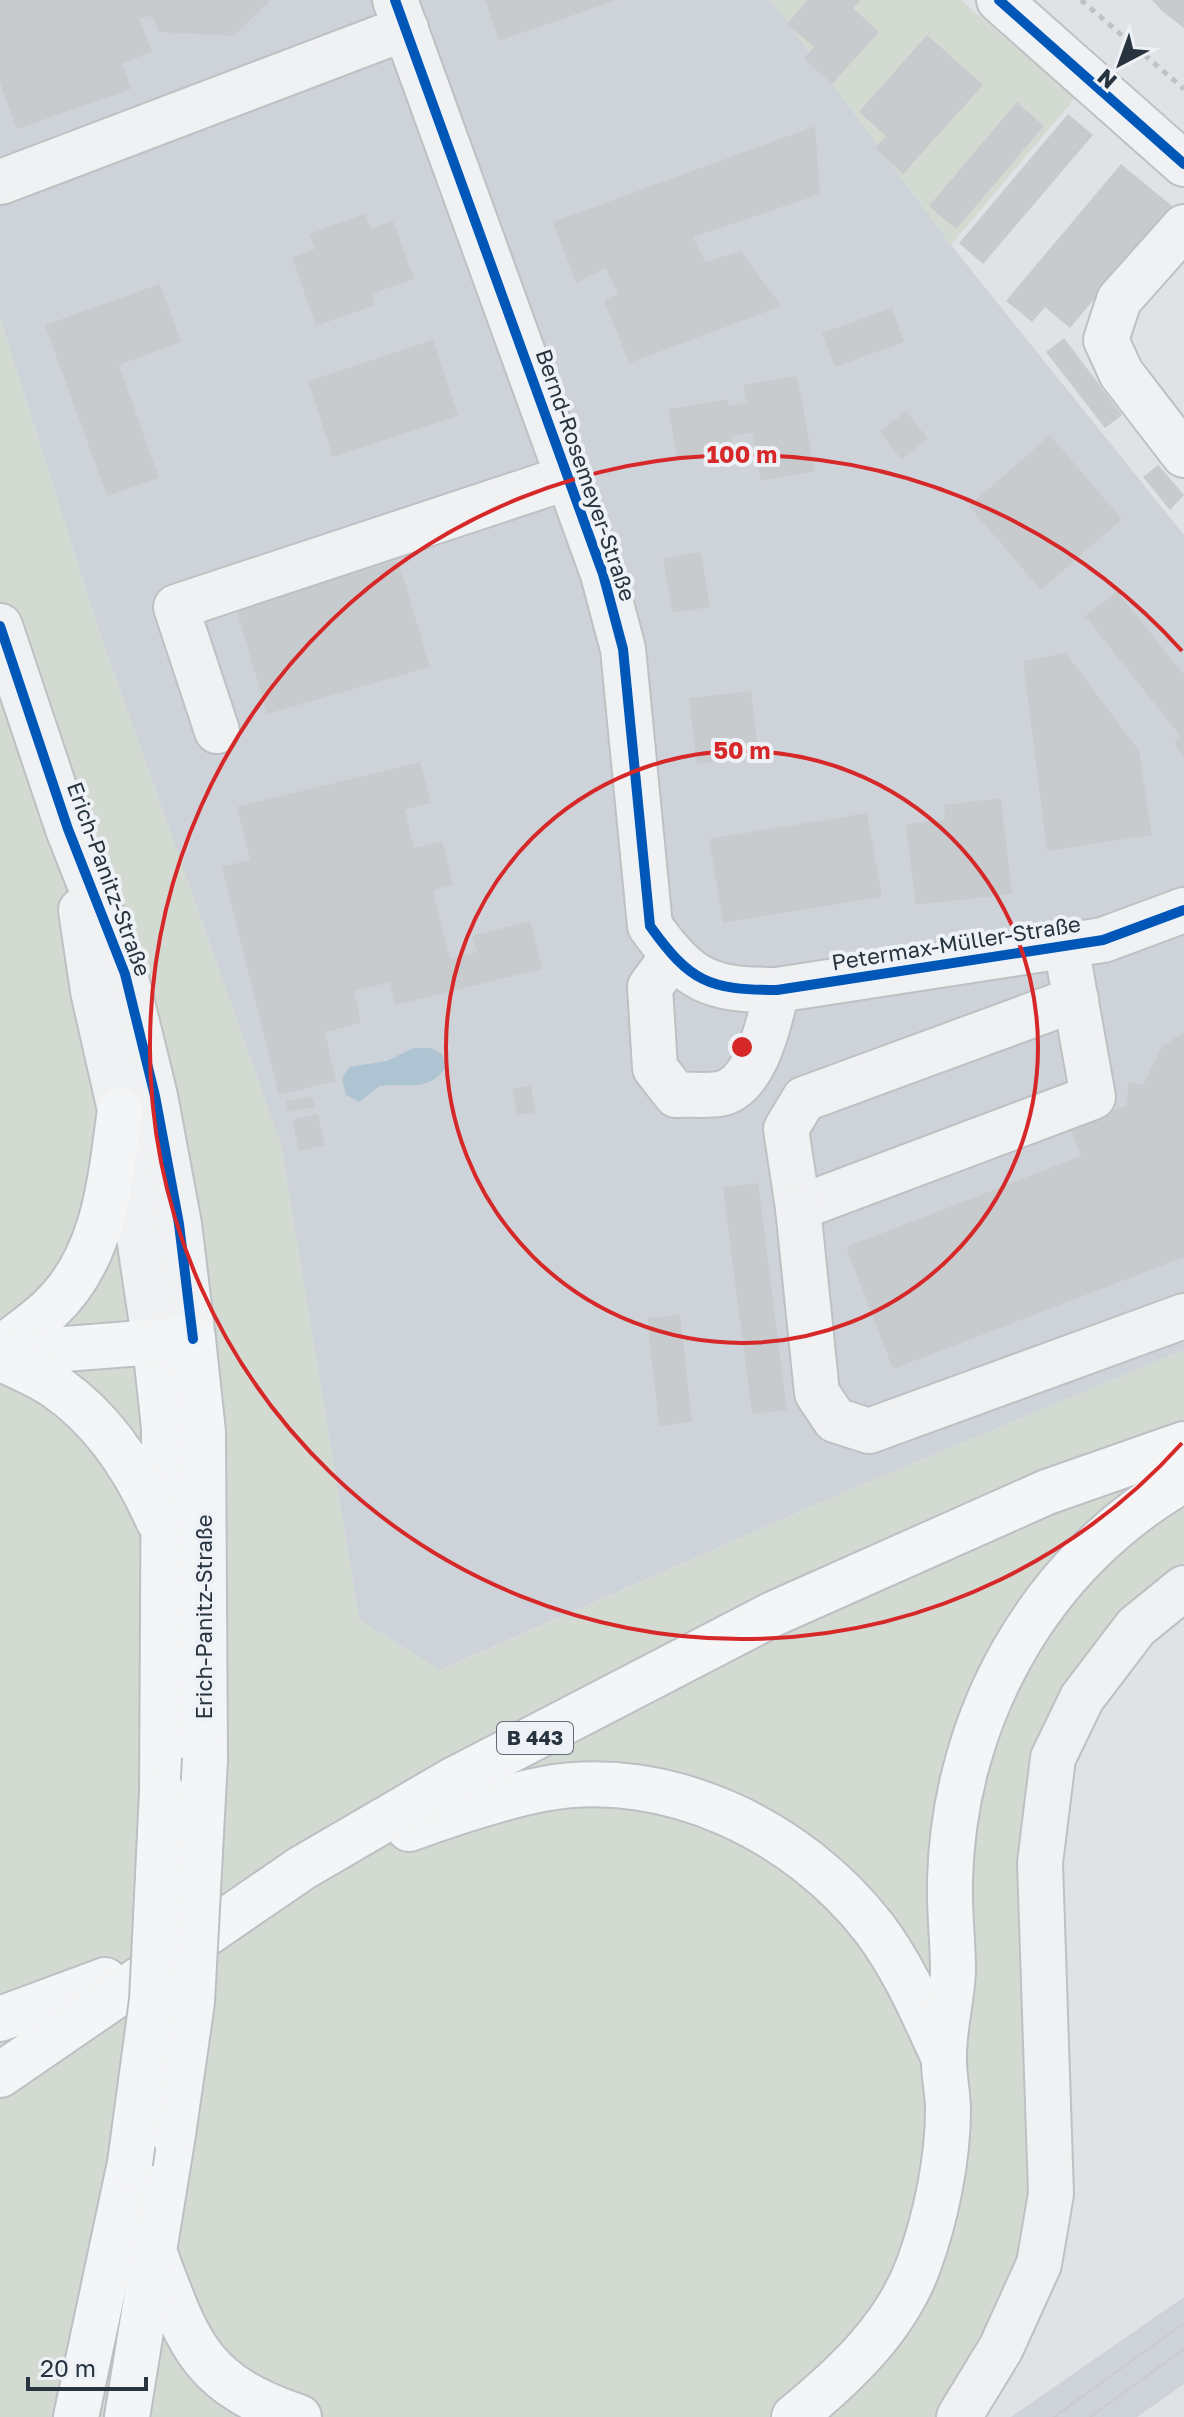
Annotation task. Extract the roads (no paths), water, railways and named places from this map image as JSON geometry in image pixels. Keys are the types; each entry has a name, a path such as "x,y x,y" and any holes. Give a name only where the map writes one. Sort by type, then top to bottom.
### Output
{"main road":[{"path":"0,1353 51,1309 83,1266 106,1213 120,1110"},
{"path":"0,1353 174,1341"},
{"name":"Erich-Panitz-Straße","path":"87,2414 130,2163 152,2000 165,1662 162,1527 164,1428 174,1341"},
{"name":"Erich-Panitz-Straße","path":"127,2417 192,2002 205,1759 203,1432 174,1341"},
{"path":"0,1353 56,1387 100,1425 137,1473 162,1527"},
{"name":"B 443","path":"0,2075 302,1868 453,1780 773,1614 1047,1492 1184,1444"},
{"path":"794,2417 845,2375 885,2327 919,2266 938,2195 948,2110 943,2056 953,1972 950,1878 958,1804 971,1744 993,1689 1022,1635 1057,1584 1100,1539 1154,1497 1184,1480"},
{"path":"302,1868 459,1811 545,1789 616,1785 687,1799 758,1826 825,1873 875,1929 913,1992 943,2056"},
{"path":"0,2019 178,1952"},
{"path":"154,2252 193,2349 222,2378 264,2405 299,2417"}],"street":[{"path":"999,0 1184,164"},
{"path":"1,182 400,14"},
{"name":"Bernd-Rosemeyer-Straße","path":"400,14 603,574 623,649 650,926 672,957 698,978 729,990"},
{"path":"1184,227 1119,300 1106,340 1121,373 1184,455"},
{"path":"217,731 176,607 569,477"},
{"name":"Erich-Panitz-Straße","path":"0,626 68,829 125,974 179,1224 174,1341"},
{"name":"Erich-Panitz-Straße","path":"68,829 93,991 174,1341"},
{"name":"Petermax-Müller-Straße","path":"729,990 777,990 1103,940 1184,910"},
{"path":"798,1208 1093,1097 1066,946"},
{"path":"672,957 650,987 655,1068 676,1095 723,1094 748,1074 767,1033 777,990"},
{"path":"1076,999 804,1099 786,1129 798,1208 817,1393 835,1420 869,1431 1184,1316"},
{"path":"959,2417 1001,2348 1039,2264 1051,2194 1040,1863 1044,1807 1053,1758 1082,1698 1136,1627 1184,1588"}],"water":[{"path":"413,1048 431,1048 442,1054 446,1067 432,1081 424,1084 380,1086 359,1102 346,1095 342,1079 349,1067 387,1061"}],"tram line":[{"path":"1054,2417 1184,2323"},
{"path":"1090,2417 1184,2349"}]}
